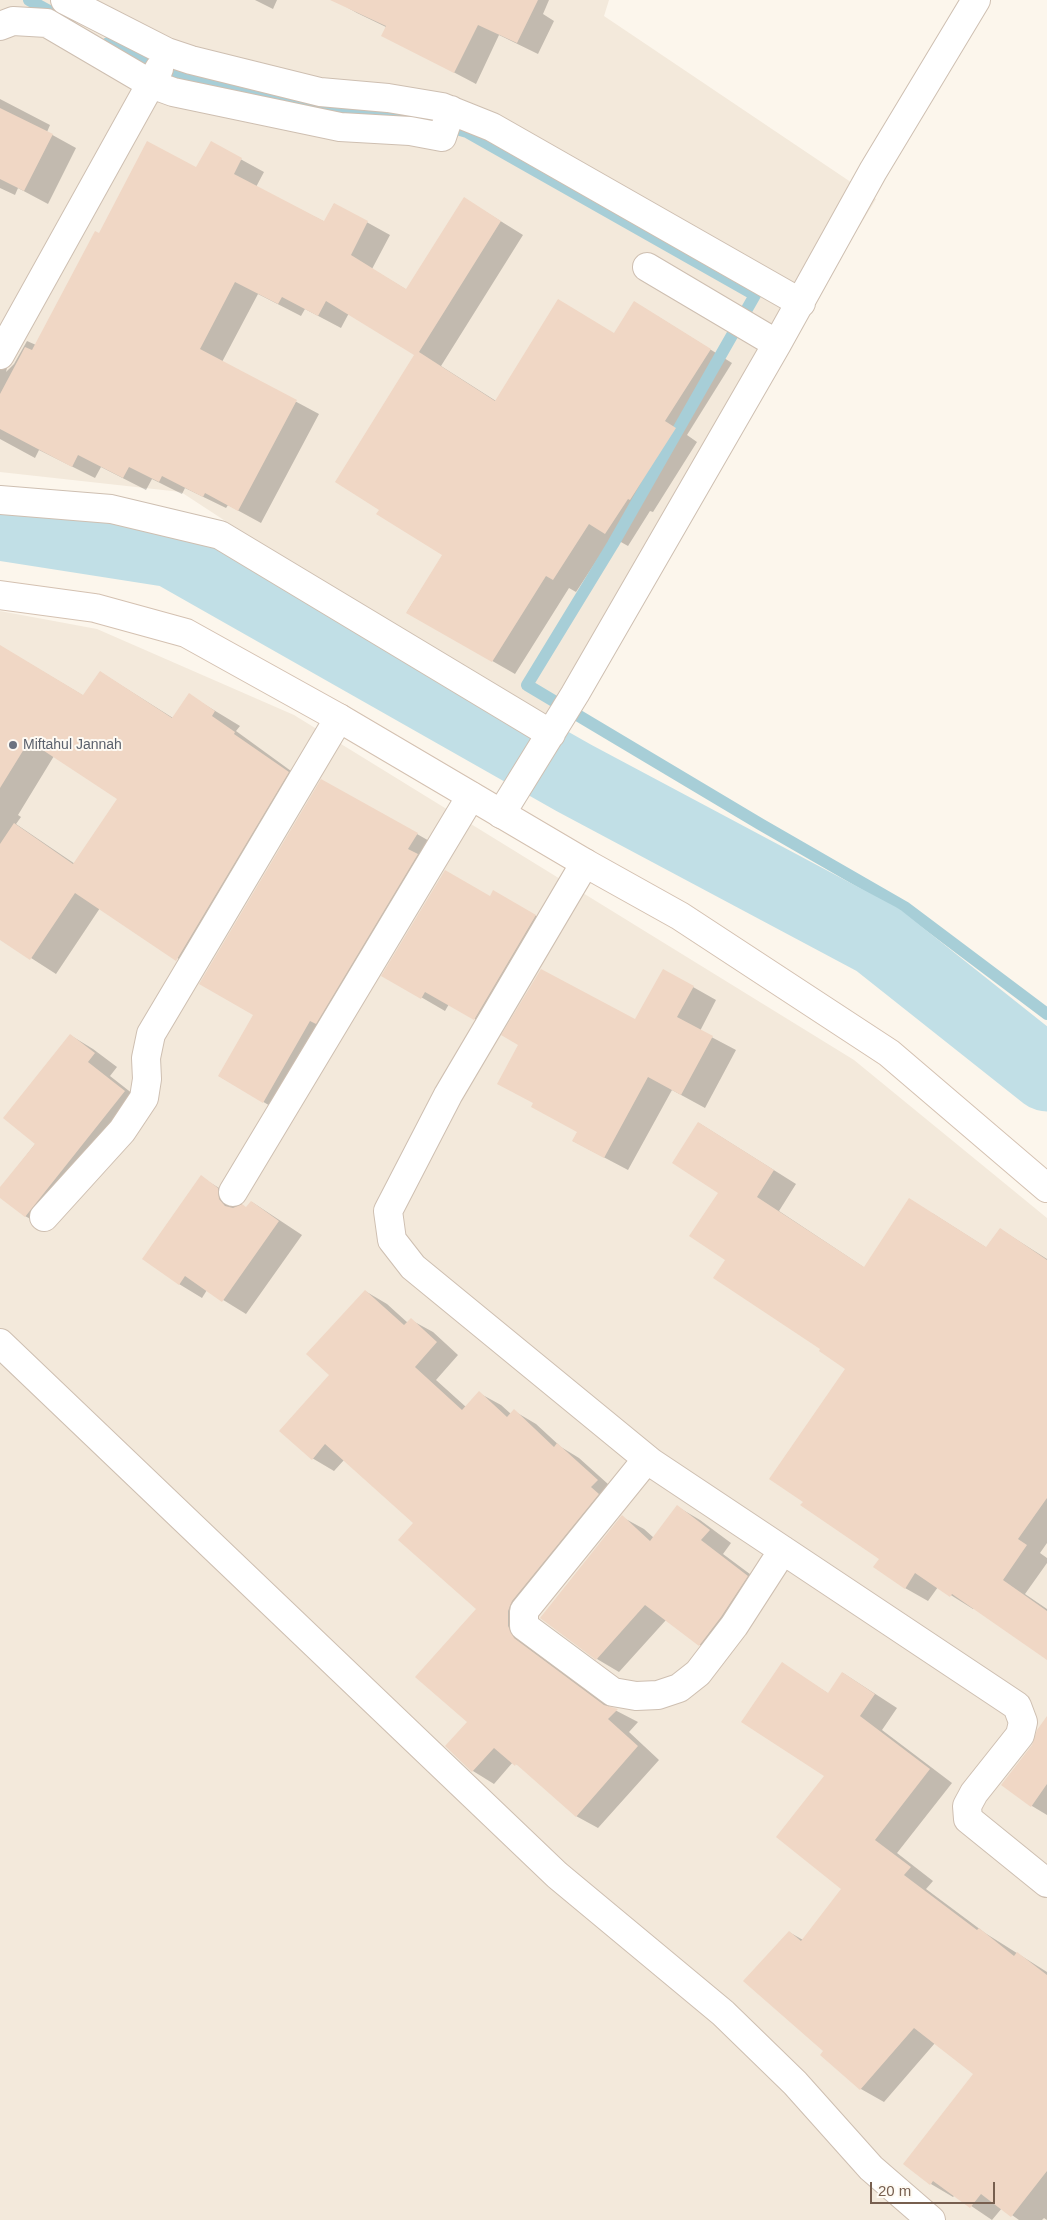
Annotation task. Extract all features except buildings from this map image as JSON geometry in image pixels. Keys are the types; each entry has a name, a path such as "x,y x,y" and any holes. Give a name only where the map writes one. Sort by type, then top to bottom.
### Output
{"street":[{"path":"65,0 159,68 173,92 340,127 410,130 442,137 448,119"},
{"path":"507,803 575,694 777,344 873,171 976,0"},
{"path":"0,26 13,21 47,23 159,68 228,71 320,92 388,98 448,119 492,127 800,303"},
{"path":"0,355 159,68"},
{"path":"647,267 777,344"},
{"path":"0,500 111,509 220,534 552,731"},
{"path":"0,595 95,608 186,632 339,718 471,796 507,803 585,863 680,916 889,1053 1047,1188"},
{"path":"44,1217 122,1131 144,1098 147,1079 146,1058 151,1034 339,718"},
{"path":"233,1192 471,796"},
{"path":"585,863 448,1095 388,1211 392,1240 413,1267 647,1459 1017,1706 1023,1722 1020,1735 974,1793 967,1806 968,1819 1047,1883"},
{"path":"0,1343 556,1876 723,2013 795,2083 871,2168 930,2220"},
{"path":"647,1459 524,1611 524,1626 614,1692 636,1696 658,1695 679,1688 698,1673 734,1626 783,1550"}],"shaded area":[{"path":"0,0 609,0 604,16 876,199 551,734 181,492 0,472"},
{"path":"0,611 97,629 294,715 854,1060 1047,1218 1047,2220 0,2220"}],"waterway":[{"path":"29,0 60,17"},
{"path":"108,43 162,73 348,112 422,119 467,132 755,295 613,544 527,685 760,824 906,908 1047,1014"},
{"path":"0,523 172,550 574,778 878,940 1047,1074"}],"place":[{"name":"Miftahul Jannah","path":"13,745"}]}
